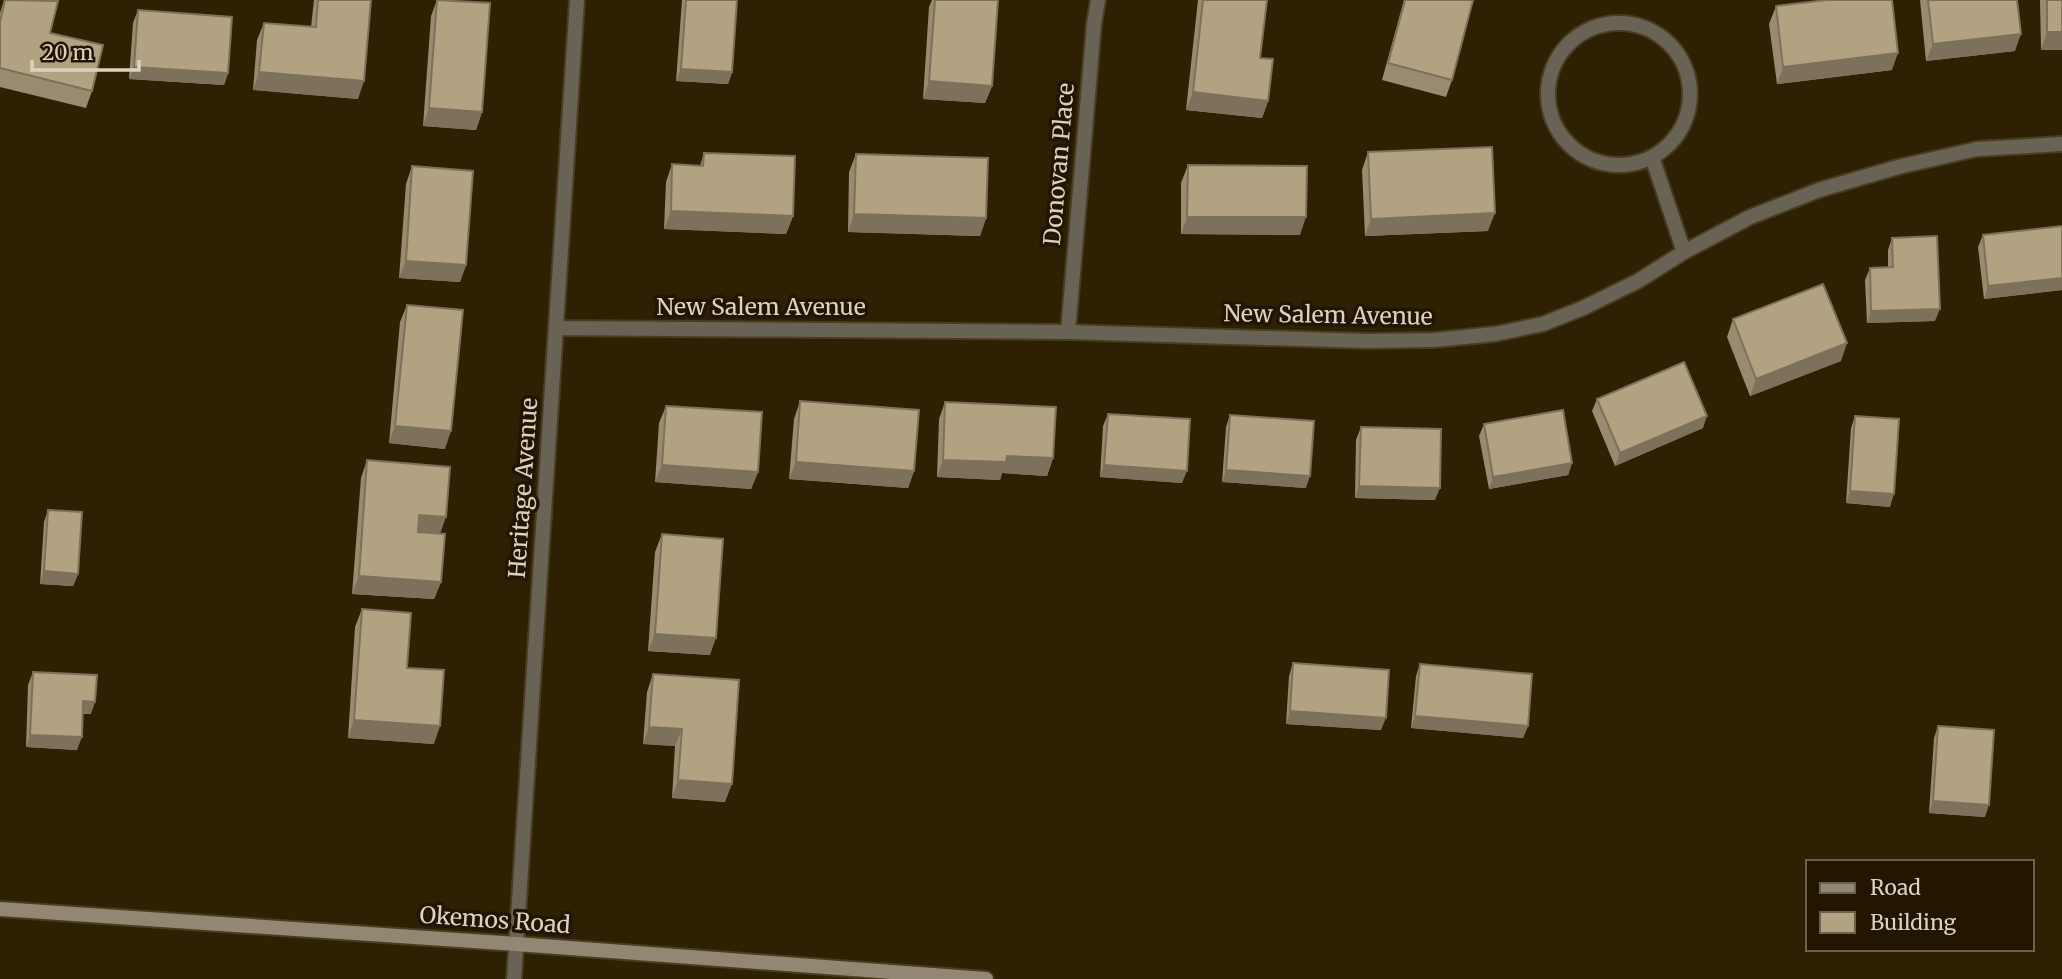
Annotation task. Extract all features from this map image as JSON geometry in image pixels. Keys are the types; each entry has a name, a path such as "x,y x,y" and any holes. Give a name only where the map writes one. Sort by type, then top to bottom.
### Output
{"main road":[{"name":"Okemos Road","path":"0,909 986,979"}],"street":[{"name":"Heritage Avenue","path":"514,979 577,0"},
{"name":"Donovan Place","path":"1068,332 1098,0"},
{"path":"1621,22 1640,25 1657,33 1671,45 1682,60 1689,78 1687,115 1679,132 1667,146 1652,157 1635,164 1616,166 1597,163 1580,155 1566,143 1555,127 1547,91 1550,72 1558,55 1570,41 1585,30 1621,22"},
{"name":"New Salem Avenue","path":"556,328 1068,332 1367,341 1434,340 1495,334 1543,324 1583,308 1638,281 1684,252 1750,217 1819,190 1898,167 1977,149 2062,144"},
{"path":"1652,157 1684,252"}],"building":[{"path":"5,0 58,1 50,33 103,45 92,91 0,68 0,22"},
{"path":"318,0 371,0 364,81 259,72 264,23 316,27"},
{"path":"437,0 490,3 482,112 429,108"},
{"path":"686,0 737,0 732,72 681,69"},
{"path":"935,0 998,0 992,86 929,81"},
{"path":"1203,0 1267,0 1260,58 1273,59 1268,101 1193,92"},
{"path":"1405,0 1473,0 1452,80 1388,63"},
{"path":"1826,0 1892,0 1898,53 1783,67 1776,6"},
{"path":"1928,0 2017,0 2021,34 1933,44"},
{"path":"2047,0 2062,0 2062,32 2047,32"},
{"path":"138,10 232,17 228,73 134,67"},
{"path":"1492,147 1495,213 1371,219 1368,152"},
{"path":"704,153 795,156 793,216 671,211 672,164 703,166"},
{"path":"856,154 988,158 986,218 854,214"},
{"path":"1188,165 1307,166 1306,217 1187,217"},
{"path":"412,166 473,171 466,265 406,261"},
{"path":"2062,226 2062,278 1988,286 1983,235"},
{"path":"1937,236 1940,309 1871,311 1870,268 1893,267 1892,238"},
{"path":"1823,284 1847,343 1756,379 1733,319"},
{"path":"407,305 463,310 451,431 395,426"},
{"path":"1684,362 1707,416 1620,453 1597,399"},
{"path":"800,401 919,410 914,471 796,462"},
{"path":"945,402 1056,407 1053,458 1007,456 1006,462 943,460"},
{"path":"666,406 762,412 758,472 662,465"},
{"path":"1563,410 1572,463 1493,477 1484,424"},
{"path":"1108,414 1190,419 1187,471 1104,465"},
{"path":"1230,415 1314,421 1310,476 1226,470"},
{"path":"1855,416 1899,419 1894,494 1850,491"},
{"path":"1361,427 1441,429 1440,488 1359,486"},
{"path":"367,460 450,467 446,517 419,515 418,532 445,534 441,582 359,576"},
{"path":"48,510 82,512 78,574 44,571"},
{"path":"662,534 723,539 716,638 655,634"},
{"path":"362,609 411,613 407,668 444,670 440,726 354,720"},
{"path":"1293,663 1389,670 1386,718 1290,711"},
{"path":"1420,664 1532,674 1528,726 1415,716"},
{"path":"33,672 97,675 95,702 83,701 82,737 30,735"},
{"path":"653,674 739,680 732,784 678,780 682,729 649,727"},
{"path":"1938,726 1994,730 1989,805 1933,801"}]}
